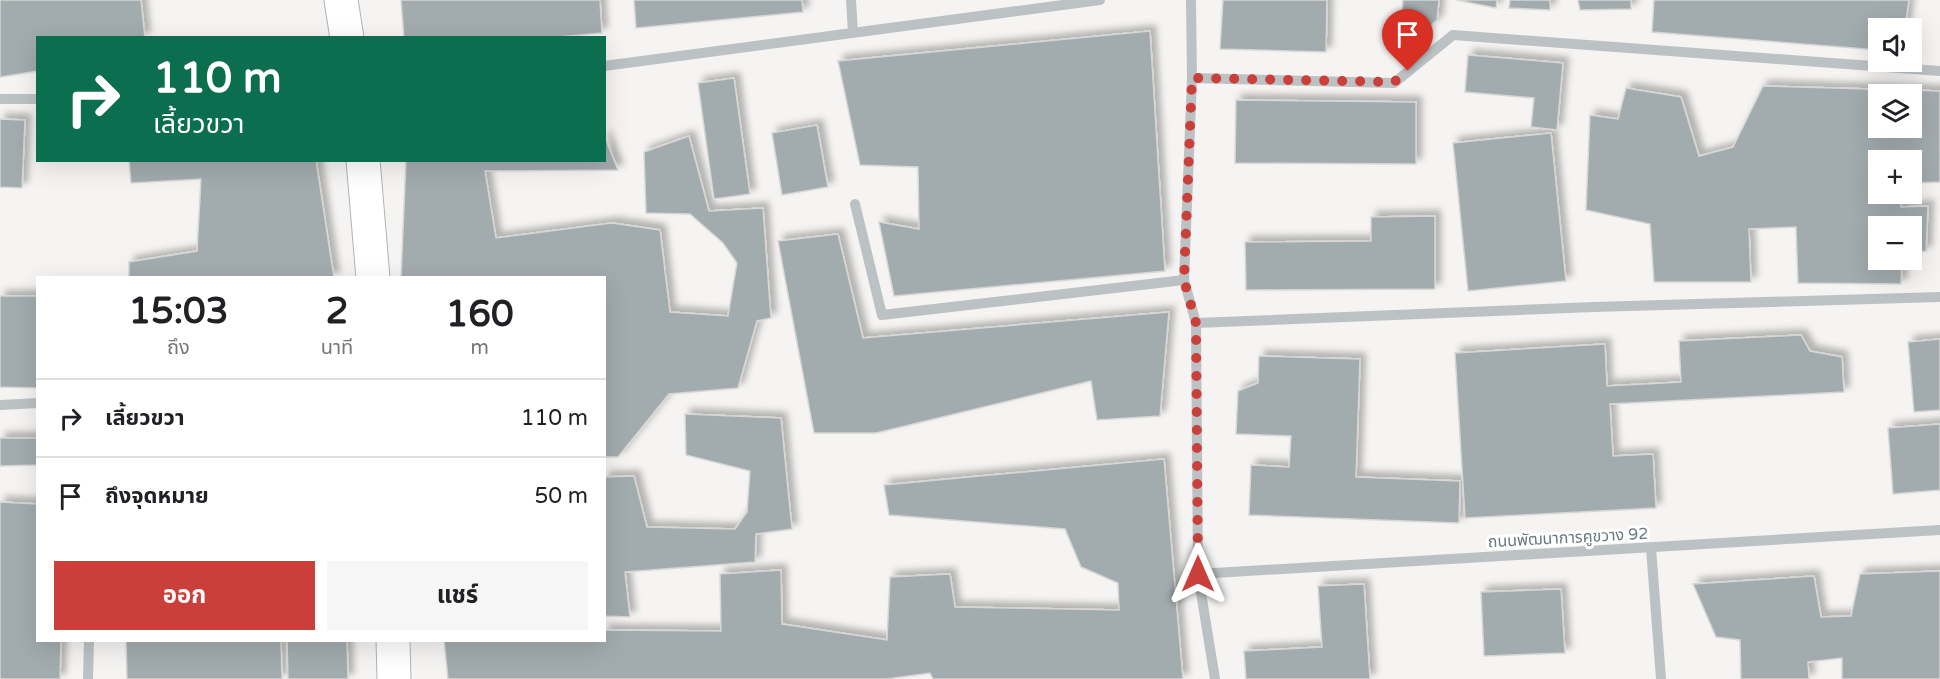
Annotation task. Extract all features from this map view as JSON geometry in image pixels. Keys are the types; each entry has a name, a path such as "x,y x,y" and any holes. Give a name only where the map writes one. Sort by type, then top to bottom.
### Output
{"main road":[{"path":"341,0 347,36"},
{"path":"363,162 374,276"},
{"path":"393,642 394,679"}],"street":[{"path":"851,0 853,33"},
{"path":"606,66 1100,0"},
{"path":"1191,0 1192,78 1184,280 1196,323 1198,574 1215,679"},
{"path":"1192,78 1394,82 1453,35 1940,71"},
{"path":"0,99 36,99"},
{"path":"855,204 882,315 1184,280"},
{"path":"1196,323 1594,306 1940,297"},
{"path":"0,405 36,403"},
{"name":"ถนนพัฒนาการคูขวาง 92","path":"1198,574 1940,530"},
{"path":"1651,548 1661,679"},
{"path":"88,679 89,642"}],"building":[{"path":"0,0 141,0 145,36 36,36 36,71 0,77"},
{"path":"401,0 600,0 602,33 569,36 404,36"},
{"path":"634,0 802,0 803,12 636,28"},
{"path":"1223,0 1327,0 1326,52 1220,49"},
{"path":"1403,0 1439,0 1437,20 1399,52"},
{"path":"1457,0 1497,0 1496,8"},
{"path":"1510,0 1550,0 1550,10 1509,8"},
{"path":"1578,0 1631,0 1631,9 1580,10"},
{"path":"1654,0 1909,0 1906,18 1868,18 1868,49 1652,32"},
{"path":"1150,31 1165,271 894,296 879,222 919,229 918,167 860,165 838,61"},
{"path":"1468,55 1563,63 1557,130 1531,127 1534,98 1465,92"},
{"path":"734,78 750,194 714,199 698,83"},
{"path":"1763,86 1868,89 1868,138 1922,138 1922,90 1940,91 1940,182 1922,183 1922,150 1868,150 1868,204 1901,204 1901,207 1928,206 1926,251 1922,252 1922,216 1868,216 1868,270 1902,270 1901,284 1798,283 1796,227 1749,229 1751,282 1654,282 1650,224 1586,210 1590,115 1618,119 1626,88 1681,97 1699,156 1733,147"},
{"path":"1236,100 1416,102 1416,164 1235,163"},
{"path":"0,119 25,120 22,188 0,187"},
{"path":"817,125 828,187 782,195 772,133"},
{"path":"1551,133 1566,281 1468,291 1453,143"},
{"path":"689,136 709,211 763,208 771,318 757,321 738,388 669,394 618,457 606,457 606,276 401,276 406,162 606,162 606,140 618,170 485,171 496,238 612,223 660,230 670,312 728,316 737,263 723,243 690,214 646,213 644,152"},
{"path":"129,162 316,162 334,276 129,276 129,262 197,251 201,179 131,183"},
{"path":"1435,216 1435,289 1246,290 1245,242 1371,241 1371,217"},
{"path":"838,234 863,338 1169,312 1160,416 1097,420 1091,381 876,433 814,433 778,241"},
{"path":"0,296 36,296 36,388 0,387"},
{"path":"1801,335 1810,351 1842,357 1844,392 1610,404 1613,456 1653,454 1656,508 1465,518 1455,353 1605,344 1607,386 1681,382 1679,341"},
{"path":"1940,339 1940,410 1914,412 1908,342"},
{"path":"1259,356 1360,359 1356,477 1460,481 1459,523 1249,515 1251,465 1289,467 1291,436 1236,434 1238,391 1258,383"},
{"path":"685,414 781,418 792,529 756,534 755,562 625,572 630,617 606,616 606,477 634,476 647,527 735,529 747,512 750,471 686,455"},
{"path":"1940,424 1940,490 1893,494 1888,428"},
{"path":"0,438 36,438 36,465 0,466"},
{"path":"1164,459 1183,679 933,679 930,673 887,679 448,679 444,642 606,642 606,630 721,631 720,574 781,570 782,624 887,640 890,577 950,574 955,607 1119,610 1118,583 1081,567 1065,529 889,515 884,485"},
{"path":"0,502 36,504 36,642 61,642 60,679 0,679"},
{"path":"1940,571 1940,679 1842,679 1842,658 1808,662 1809,679 1741,679 1740,640 1716,637 1693,584 1814,576 1821,617 1851,616 1860,574"},
{"path":"1364,584 1370,679 1246,679 1244,651 1322,647 1318,586"},
{"path":"1561,589 1565,653 1484,656 1481,592"},
{"path":"126,642 281,642 282,679 127,679"},
{"path":"287,642 347,642 348,679 288,679"}],"route":[{"path":"1198,574 1196,323 1184,280 1192,78 1394,82 1408,71"}]}
